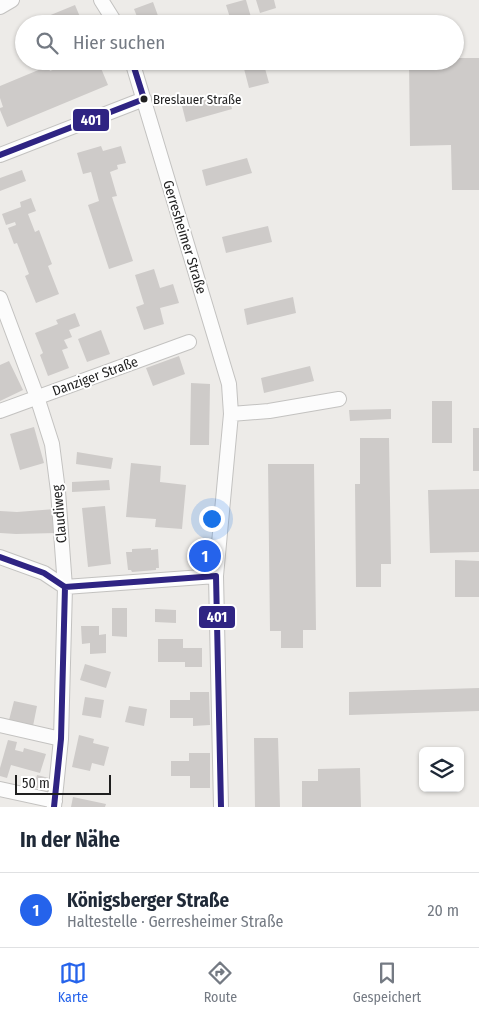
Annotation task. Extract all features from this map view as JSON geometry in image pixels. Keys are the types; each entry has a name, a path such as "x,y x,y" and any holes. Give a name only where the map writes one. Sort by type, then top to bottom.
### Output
{"street":[{"path":"0,6 12,0"},
{"path":"101,0 110,15"},
{"name":"Gerresheimer Straße","path":"135,70 229,384 231,414 216,576 221,807"},
{"path":"0,155 144,99"},
{"name":"Claudiweg","path":"0,298 37,397 52,444 58,492 65,587 60,739 55,804"},
{"name":"Danziger Straße","path":"0,410 189,342"},
{"path":"231,414 269,411 339,399"},
{"path":"0,557 44,573 65,587 216,576"},
{"path":"0,725 60,739"},
{"path":"0,789 55,804"}],"building":[{"path":"246,0 250,15 229,15 226,5"},
{"path":"256,0 274,0 276,8 260,13"},
{"path":"153,2 158,15 136,15 134,9"},
{"path":"75,5 79,15 51,15"},
{"path":"464,58 479,58 479,190 452,190 451,145 410,146 409,70 464,70"},
{"path":"38,70 102,70 108,85 7,127 0,110 3,107 0,98 0,86"},
{"path":"244,70 265,70 269,83 249,88"},
{"path":"228,94 232,109 186,122 182,106"},
{"path":"101,146 103,151 121,146 126,163 117,165 118,169 110,172 117,196 112,197 133,261 109,269 88,205 99,201 91,172 83,174 77,153"},
{"path":"247,158 252,173 206,186 202,170"},
{"path":"22,170 26,181 0,191 0,178"},
{"path":"31,198 36,211 28,214 35,232 39,230 52,264 48,266 59,294 36,303 25,276 29,274 17,243 14,244 8,228 16,225 15,222 6,225 2,214 21,207 20,202"},
{"path":"268,226 272,242 226,253 222,237"},
{"path":"154,269 160,288 173,284 179,303 160,308 164,324 144,330 136,307 144,304 135,275"},
{"path":"293,297 296,313 247,325 244,309"},
{"path":"75,313 80,326 69,330 72,337 64,340 68,348 62,350 69,368 48,376 40,355 43,353 35,333 58,324 56,320"},
{"path":"101,330 110,354 87,362 78,339"},
{"path":"179,356 185,374 153,386 146,368"},
{"path":"9,361 23,390 0,401 0,365"},
{"path":"310,366 314,381 264,393 261,378"},
{"path":"191,383 210,384 209,445 190,445"},
{"path":"432,401 452,401 452,443 432,443"},
{"path":"391,409 391,419 350,421 349,410"},
{"path":"34,427 44,463 20,470 10,434"},
{"path":"473,428 479,428 479,471 473,471"},
{"path":"360,438 389,438 391,564 381,564 381,587 356,587 355,484 360,484"},
{"path":"77,452 113,458 111,469 76,464"},
{"path":"131,463 161,466 160,482 186,485 182,529 155,527 156,519 126,517"},
{"path":"268,464 314,464 316,630 303,630 303,648 281,648 281,631 270,631"},
{"path":"109,480 110,490 72,492 72,482"},
{"path":"479,489 479,552 430,553 428,490"},
{"path":"105,506 111,564 88,567 82,508"},
{"path":"55,509 56,533 0,533 0,511 17,512"},
{"path":"151,548 151,550 158,549 159,568 156,568 156,570 132,572 128,570 126,552 132,552 132,549"},
{"path":"455,560 479,561 479,597 455,597"},
{"path":"112,608 127,608 127,637 112,636"},
{"path":"155,609 176,610 176,623 155,622"},
{"path":"81,626 99,626 99,635 106,634 106,653 90,654 90,643 82,644"},
{"path":"158,639 183,639 183,648 202,648 202,667 185,667 185,662 158,662"},
{"path":"85,664 111,672 106,688 80,680"},
{"path":"479,688 479,711 349,715 349,692"},
{"path":"190,692 209,692 210,725 193,726 193,718 170,718 170,700 190,700"},
{"path":"85,697 104,700 101,718 82,715"},
{"path":"14,701 37,706 33,726 9,720"},
{"path":"129,706 147,709 144,726 125,722"},
{"path":"79,735 94,739 93,743 109,747 104,766 92,763 90,771 72,767"},
{"path":"254,738 278,738 280,807 255,807"},
{"path":"8,740 17,742 15,750 23,752 24,748 46,754 40,773 11,765 7,778 0,776 0,768"},
{"path":"189,753 210,753 210,788 190,788 190,776 171,776 171,761 189,761"},
{"path":"360,768 361,807 302,807 302,781 318,781 318,769"},
{"path":"37,775 49,778 46,790 34,787"},
{"path":"73,797 106,804 105,807 71,807"}],"transit line":[{"name":"401","path":"0,155 144,99 135,70"},
{"name":"401","path":"0,557 44,573 65,587 216,576 221,807"},
{"name":"401","path":"54,807 61,739 65,587"}],"place":[{"name":"Breslauer Straße","path":"144,99"},
{"name":"Königsberger Straße","path":"205,556"}]}
